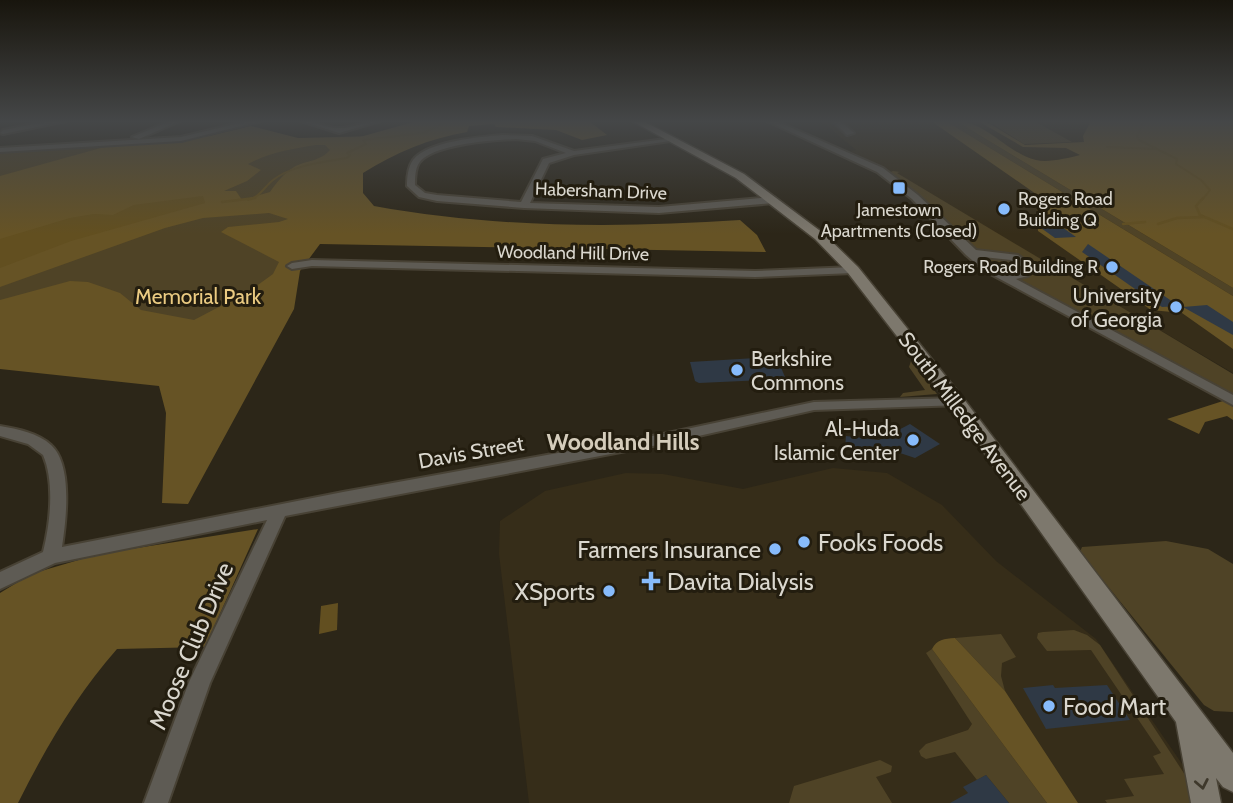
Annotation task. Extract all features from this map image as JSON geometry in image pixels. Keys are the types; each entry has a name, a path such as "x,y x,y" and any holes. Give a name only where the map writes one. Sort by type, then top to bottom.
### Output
{"main road":[{"name":"South Milledge Avenue","path":"707,158 740,176 774,200 819,236 853,270 957,402 1233,777"},
{"path":"1188,716 1206,803"}],"street":[{"name":"Habersham Drive","path":"420,158 415,163 411,186 422,195 524,205 659,210 774,200"},
{"path":"524,205 546,161 555,158"},
{"path":"854,158 880,170 915,197 970,253 1005,278 1233,401"},
{"path":"970,253 1014,257 1030,268 1024,274 1005,278"},
{"name":"Woodland Hill Drive","path":"292,266 312,263 755,274 853,270"},
{"name":"Davis Street","path":"0,582 51,556 568,458 814,406 957,402"},
{"path":"0,431 29,438 51,453 57,505 51,556"},
{"name":"Moose Club Drive","path":"156,803 200,682 279,511"}],"shaded area":[{"name":"Memorial Park","path":"63,158 260,158 248,164 261,170 247,181 224,191 236,191 242,200 270,192 290,169 318,158 389,158 363,173 363,193 374,206 465,219 557,224 740,220 757,235 766,252 320,244 300,271 294,309 188,504 162,503 166,413 159,386 0,369 0,300 70,281 88,282 120,293 141,310 194,320 251,290 273,274 279,262 221,232 228,227 288,219 269,213 203,218 165,228 0,287 0,176"},
{"name":"University of Georgia","path":"865,158 1233,158 1233,373"},
{"path":"985,158 1007,158 1233,296 1233,349 1182,313 1151,310 1038,231 1036,194"},
{"path":"1018,158 1046,161 1065,158 1233,158 1233,288"},
{"path":"203,196 205,203 71,241 0,268 0,239 70,218 94,214 113,215 134,205"},
{"path":"1226,400 1233,404 1233,420 1227,416 1205,422 1199,434 1167,419"},
{"path":"833,468 887,473 942,505 996,561 1096,639 1209,803 529,803 499,554 500,521 545,491 626,473 663,474 743,489"},
{"path":"258,529 205,647 117,649 88,685 63,723 18,803 0,803 0,593 31,574 99,554"},
{"path":"338,603 337,630 319,634 321,606"},
{"path":"955,638 1005,691 1078,803 1047,803 932,649 939,641"}],"green space":[{"name":"Memorial Park","path":"0,158 353,158 294,268 293,303 0,363"},
{"path":"1007,158 1018,158 1233,288 1233,296"},
{"path":"900,172 897,173 1233,374 1233,397 999,271 888,173"},
{"path":"911,361 937,394 900,397 903,393 925,390 909,367"},
{"path":"1166,541 1208,549 1233,564 1233,712 1214,711 1204,705 1080,552 1082,547"},
{"path":"1074,630 1087,635 1100,645 1191,784 1199,803 1107,803 1105,800 1134,796 1124,779 1164,774 1153,756 1161,753 1091,650 1047,651 1037,638 1038,633"},
{"path":"1001,634 1016,657 1002,663 1001,676 1005,691 955,638"},
{"path":"932,649 1047,803 1009,803 986,775 977,780 955,752 926,759 921,756 919,751 926,744 968,730 972,724 926,653"},
{"path":"880,760 892,766 891,772 876,777 892,803 789,803 794,786"}],"building":[{"path":"1062,227 1076,237 1055,238 1041,228"},
{"name":"Rogers Road Building R","path":"1088,244 1179,306 1162,307 1148,298 1082,252"},
{"path":"1207,305 1233,322 1233,335 1183,307"},
{"name":"Berkshire Commons","path":"777,358 785,377 783,379 699,383 695,381 690,362"},
{"path":"910,424 940,444 915,458 894,451 894,458 845,448 846,436 879,440"},
{"path":"1053,685 1055,688 1107,685 1130,720 1046,729 1023,688"},
{"path":"986,775 1009,803 950,803 968,793 963,787"}],"waterway":[{"path":"253,198 273,180 289,171 344,158"},
{"path":"1176,158 1176,164 1201,180 1210,190 1202,200"},
{"path":"222,202 253,198"},
{"path":"248,200 253,198"},
{"path":"1203,198 1196,206 1200,215 1233,229"},
{"path":"1158,224 1177,218 1203,217"},
{"path":"1123,224 1145,222"}],"place":[{"name":"Jamestown Apartments (Closed)","path":"899,188"},
{"name":"Rogers Road Building Q","path":"1004,209"},
{"name":"Rogers Road Building R","path":"1112,267"},
{"name":"University of Georgia","path":"1176,307"},
{"name":"Berkshire Commons","path":"737,370"},
{"name":"Al-Huda Islamic Center","path":"913,440"},
{"name":"Fooks Foods","path":"804,542"},
{"name":"Farmers Insurance","path":"775,549"},
{"name":"Davita Dialysis","path":"651,581"},
{"name":"XSports","path":"609,591"},
{"name":"Food Mart","path":"1049,706"}],"district":[{"name":"Woodland Hills","path":"623,442"}]}
